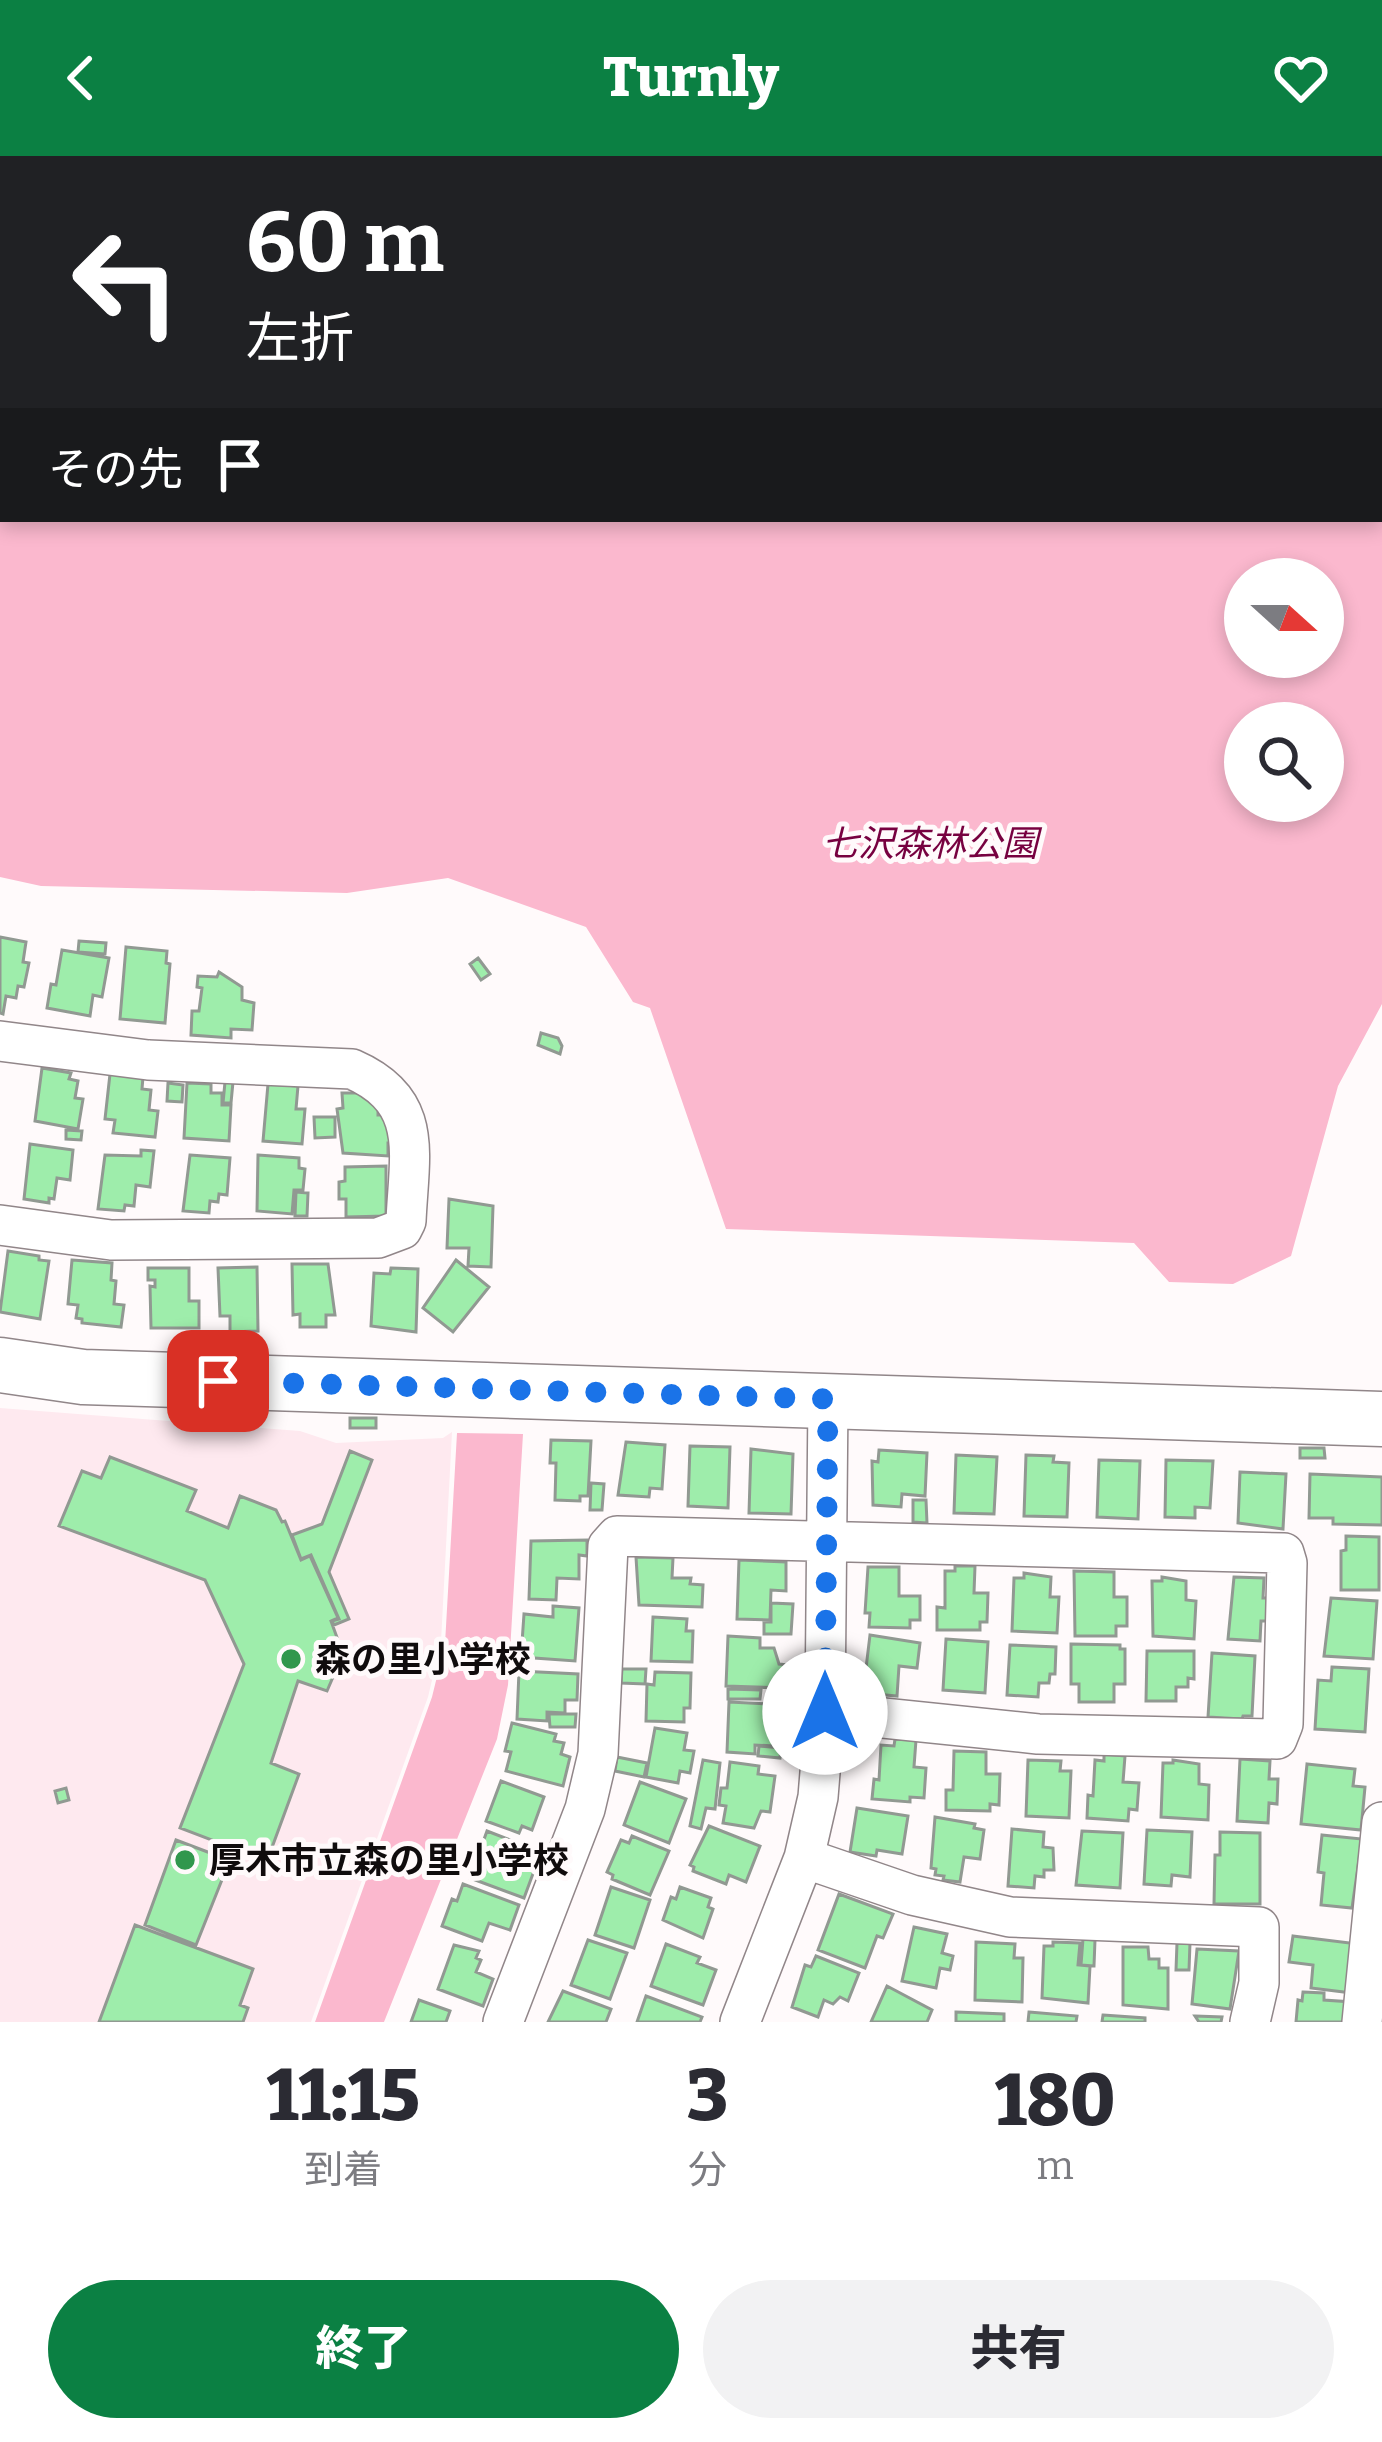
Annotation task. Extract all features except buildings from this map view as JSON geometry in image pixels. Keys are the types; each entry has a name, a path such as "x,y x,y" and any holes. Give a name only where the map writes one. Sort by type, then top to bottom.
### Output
{"street":[{"path":"0,1225 110,1240 378,1238 403,1229 406,1221 410,1132 393,1095 380,1081 352,1069 148,1060 1,1046"},
{"path":"0,1365 83,1377 1382,1419"},
{"path":"750,2019 804,1858 818,1797 825,1712 828,1399"},
{"path":"503,2022 585,1809 594,1772 608,1546 617,1536 1284,1553 1288,1563 1282,1724 1277,1738 1038,1733 825,1712"},
{"path":"1362,2022 1382,1822"},
{"path":"804,1858 931,1900 1010,1917 1259,1927 1259,1983 1250,2022"}],"shaded area":[{"name":"厚木市立森の里小学校","path":"0,1408 300,1431 336,1443 443,1438 452,1432 441,1642 428,1697 311,2022 0,2022"}],"green space":[{"name":"七沢森林公園","path":"0,522 1382,522 1382,1004 1338,1086 1291,1256 1233,1284 1169,1282 1134,1243 726,1229 650,1008 633,1002 586,927 448,878 347,893 41,886 0,877"},
{"path":"457,1433 523,1434 508,1685 497,1739 384,2022 315,2022 432,1697 445,1644"}],"place":[{"name":"森の里小学校","path":"291,1659"},
{"name":"厚木市立森の里小学校","path":"185,1860"}],"route":[{"path":"218,1381 828,1399 825,1712"}]}
